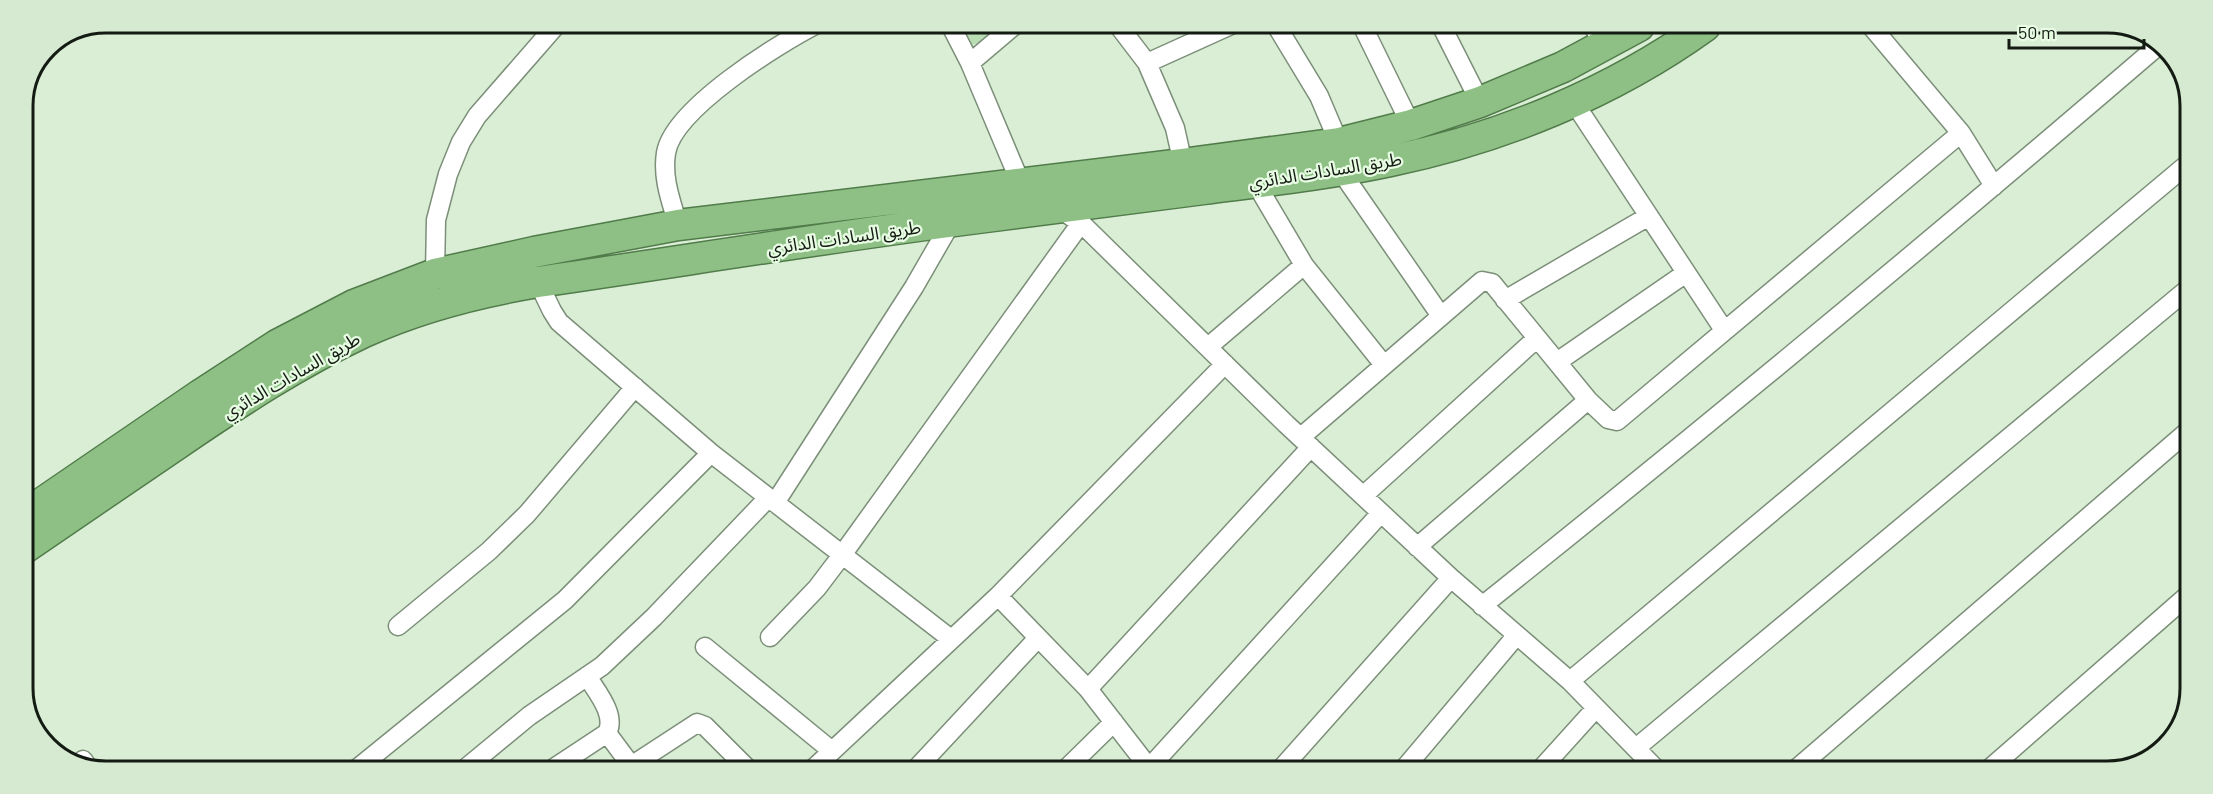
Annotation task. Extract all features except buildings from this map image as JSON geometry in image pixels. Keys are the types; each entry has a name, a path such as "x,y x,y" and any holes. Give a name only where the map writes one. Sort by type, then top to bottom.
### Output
{"highway":[{"name":"طريق السادات الدائري","path":"33,509 277,345 354,305 435,274 525,254 722,219 1183,164 1435,151 1528,120 1573,101 1635,70 1693,33"},
{"name":"طريق السادات الدائري","path":"33,542 222,414 325,351 407,315 493,290 538,282 952,221 1069,215 1255,182 1339,157 1411,125 1522,86 1598,36"},
{"path":"722,219 716,224 711,235 714,247 724,255"}],"street":[{"path":"435,274 436,219 448,174 461,142 477,116 549,33"},
{"path":"678,225 664,175 666,150 676,129 693,109 761,57 801,33"},
{"path":"955,33 970,63 1021,184"},
{"path":"970,63 1005,33"},
{"path":"1124,33 1147,63 1175,128 1183,164"},
{"path":"1147,63 1213,33"},
{"path":"1281,33 1319,96 1339,157 1441,316"},
{"path":"1366,33 1411,125"},
{"path":"1445,33 1480,102"},
{"path":"1877,33 1961,133 1994,186"},
{"path":"1482,606 1661,462 1994,186 2154,49"},
{"path":"1573,101 1724,330"},
{"path":"1088,689 1306,442 1384,365 1482,281 1492,283 1588,400 1608,419 1617,421 1961,133"},
{"path":"1570,681 2180,170"},
{"path":"1255,182 1304,266 1384,365"},
{"path":"770,637 816,588 842,555 1069,215 1417,547 1570,681 1648,761"},
{"path":"1505,300 1649,216"},
{"path":"474,761 529,716 602,666 772,500 914,287 952,221"},
{"path":"1208,347 1304,266"},
{"path":"1557,362 1686,273"},
{"path":"538,282 559,322 711,453 951,639"},
{"path":"1636,748 2180,295"},
{"path":"1363,496 1537,338"},
{"path":"821,761 998,596 1225,364"},
{"path":"398,626 489,551 527,514 635,387"},
{"path":"1417,547 1588,400"},
{"path":"1806,761 2180,438"},
{"path":"367,761 565,600 711,453"},
{"path":"1157,761 1382,513"},
{"path":"1288,761 1451,578"},
{"path":"998,596 1088,689 1144,761"},
{"path":"1998,761 2180,602"},
{"path":"1411,761 1516,636"},
{"path":"923,761 1038,638"},
{"path":"705,646 832,751"},
{"path":"565,761 607,733 610,721 608,711 587,676"},
{"path":"1548,761 1596,708"},
{"path":"1074,761 1114,722"},
{"path":"641,761 697,723 705,726 740,761"},
{"path":"607,733 628,761"}],"green space":[{"path":"958,33 995,33 986,41 965,47"}]}
